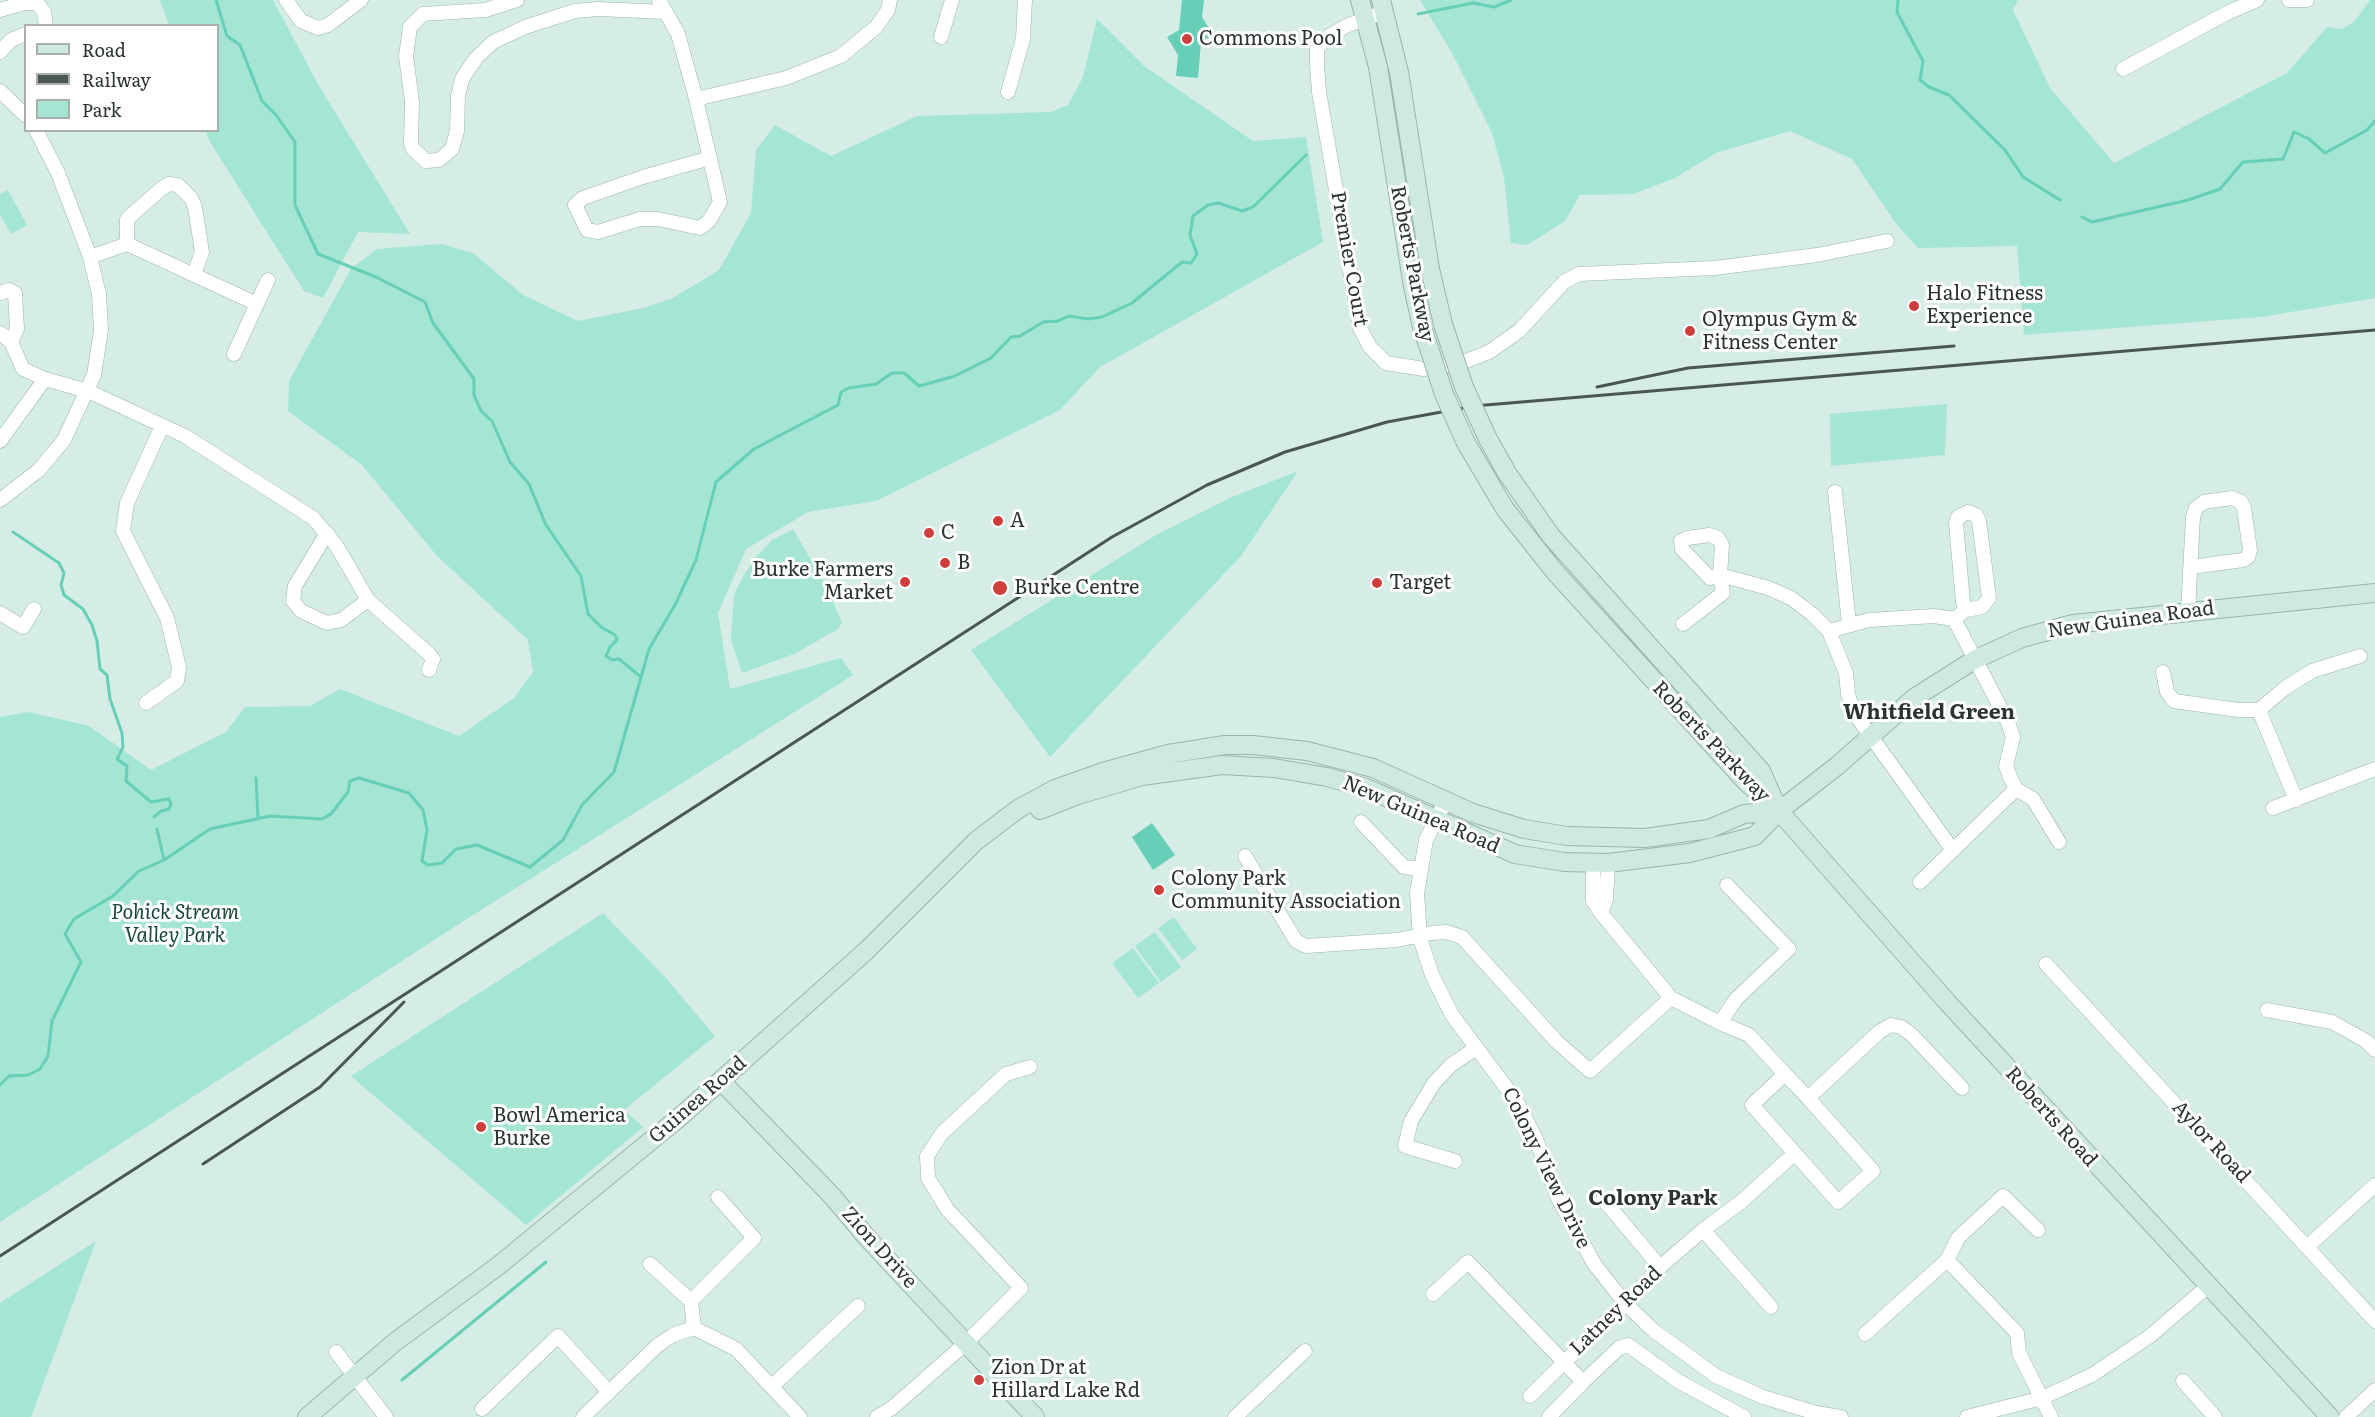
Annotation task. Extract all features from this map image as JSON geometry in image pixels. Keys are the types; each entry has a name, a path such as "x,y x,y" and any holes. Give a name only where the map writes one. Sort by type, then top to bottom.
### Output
{"main road":[{"name":"Roberts Parkway","path":"1359,0 1378,68 1411,277 1422,327 1444,394 1466,443 1505,509 1554,573 1747,783 1779,811"},
{"name":"Roberts Parkway","path":"1383,6 1399,72 1430,269 1443,324 1464,387 1488,439 1507,473 1551,536 1761,771 1779,811"},
{"name":"New Guinea Road","path":"1022,814 1115,784 1160,773 1222,765 1274,768 1327,777 1366,788 1515,854 1564,862 1600,863 1689,853 1755,836 1779,811 1914,698 1974,660 2022,638 2051,629 2188,611 2370,595"},
{"name":"New Guinea Road","path":"963,857 982,850 1022,814 1055,789 1103,772 1168,754 1225,745 1278,747 1335,757 1373,768 1445,802 1524,829 1605,839 1645,838 1709,829 1744,814 1779,811"},
{"name":"Roberts Road","path":"1779,811 1941,996 2207,1287 2330,1417"},
{"name":"Guinea Road","path":"307,1417 444,1304 498,1266 721,1080 866,951 963,857"},
{"name":"Zion Drive","path":"721,1080 833,1197 1035,1417"}],"street":[{"path":"286,0 301,21 318,28 328,25 361,0"},
{"path":"517,0 485,10 423,14 410,27 405,56 412,102 411,142 413,149 426,161 439,160 452,148 457,131 458,96 462,79 476,58 493,42 525,27 575,11 662,6 678,34 696,99 710,158 720,202 709,221 700,228 658,219 640,219 598,232 588,230 575,205 583,198 643,177 710,158"},
{"path":"696,99 786,78 841,56 876,27 888,10 890,0"},
{"path":"941,37 952,0"},
{"path":"1008,92 1023,39 1025,0"},
{"path":"2220,0 2227,13"},
{"path":"2123,69 2227,13 2257,0"},
{"path":"2289,0 2307,0"},
{"path":"0,10 24,3 37,3 44,12 45,24"},
{"name":"Premier Court","path":"1383,6 1329,36 1317,48 1317,64 1319,92 1360,328 1370,348 1386,363 1424,369 1461,363 1489,352 1519,331 1564,282 1579,274 1715,268 1817,255 1887,241"},
{"path":"0,52 11,40 24,34"},
{"path":"0,91 24,114"},
{"path":"0,500 22,484 64,440 88,391 96,366 101,330 99,294 90,257 58,173 37,132"},
{"path":"127,244 127,219 161,189 169,184 178,185 191,198 195,207 202,252 194,274"},
{"path":"90,257 127,244 257,304"},
{"path":"234,354 268,280"},
{"path":"0,293 9,290 15,293 17,329 11,342"},
{"path":"0,333 11,342 23,369 45,379 88,391 211,450 313,518 336,545 368,600 433,659 429,670"},
{"path":"0,441 45,379"},
{"path":"146,703 177,681 179,667 167,618 123,531 127,503 162,426"},
{"path":"1834,492 1849,624"},
{"path":"2188,611 2193,517 2196,508 2204,502 2232,498 2241,502 2244,508 2250,550 2248,557 2243,560 2191,567"},
{"path":"1829,631 1849,624 1934,616 1954,619 1966,610 1982,606 1989,598 1979,521 1976,515 1968,512 1958,518 1956,524 1963,602 1966,610"},
{"path":"327,533 295,586 293,601 301,611 327,623 341,620 368,600"},
{"path":"1683,624 1724,594 1720,575 1768,588 1791,598 1812,614 1829,631 1846,673 1848,694 1854,713 1952,849"},
{"path":"0,613 23,627 34,609"},
{"path":"1954,619 2008,722 2013,737 2006,766 2016,789 2033,799 2059,842"},
{"path":"2163,672 2167,692 2174,701 2238,710 2259,710 2285,688 2312,671 2360,656"},
{"path":"2259,710 2296,800"},
{"path":"2273,808 2375,769"},
{"path":"1920,882 2016,789"},
{"name":"Colony View Drive","path":"1445,802 1426,840 1419,869 1417,893 1420,938 1440,995 1517,1102 1574,1230 1595,1265 1626,1304 1673,1346 1736,1386 1816,1413 1841,1417"},
{"path":"1361,822 1404,867 1419,869"},
{"path":"1245,856 1296,941 1306,946 1420,938 1446,933 1462,937 1557,1042 1590,1071 1671,999"},
{"path":"1600,863 1593,901 1671,999 1749,1035 1808,1098 1873,1171 1838,1202 1752,1105 1785,1074"},
{"path":"1720,1023 1736,999 1789,949 1727,885"},
{"name":"Aylor Road","path":"2046,964 2375,1321"},
{"path":"2267,1010 2332,1022 2366,1041 2375,1050"},
{"path":"1808,1098 1879,1032 1891,1025 1901,1027 1911,1035 1962,1088"},
{"path":"1455,1161 1405,1146 1412,1121 1434,1083 1451,1065 1476,1048"},
{"path":"877,1417 897,1413 1021,1288 947,1209 928,1178 927,1156 942,1133 1006,1074 1030,1067"},
{"name":"Latney Road","path":"1530,1396 1626,1304 1660,1267 1703,1230 1741,1202 1795,1154"},
{"path":"2307,1247 2375,1185"},
{"path":"1865,1334 1947,1260 1958,1238 2003,1196 2038,1230"},
{"path":"691,1301 754,1238 718,1197"},
{"name":"Colony View Drive","path":"1603,1199 1660,1267"},
{"path":"1703,1230 1771,1307"},
{"path":"1947,1260 2017,1333 2019,1353 2051,1417"},
{"path":"1433,1293 1468,1262 1583,1382"},
{"path":"650,1264 691,1301 694,1328"},
{"path":"1967,1417 2042,1398 2092,1375 2121,1356 2207,1287"},
{"path":"772,1386 858,1306"},
{"path":"583,1417 658,1345 673,1335 694,1328 736,1349 800,1417"},
{"path":"482,1408 558,1336 609,1392"},
{"path":"1549,1417 1619,1348 1628,1345 1678,1381 1744,1417"},
{"path":"1240,1415 1305,1351"},
{"path":"336,1352 386,1417"},
{"path":"2183,1382 2215,1417"},
{"path":"2346,1417 2375,1390"}],"green space":[{"path":"160,0 273,0 319,86 410,234 358,232 323,298 304,291 210,142 206,132 219,132 219,24 169,24"},
{"path":"1420,0 2018,0 2013,10 2050,88 2114,163 2287,73 2327,27 2342,29 2354,22 2370,0 2375,0 2375,298 2261,317 2024,335 2017,246 1918,248 1897,225 1852,159 1790,131 1716,153 1675,178 1633,194 1580,195 1565,221 1527,245 1511,243 1504,177 1492,133 1452,53"},
{"name":"Pohick Stream Valley Park","path":"1097,19 1144,66 1253,141 1306,137 1323,242 1100,367 1060,410 876,501 808,512 746,549 718,613 730,689 841,658 853,675 448,931 0,1222 0,717 29,712 89,726 151,770 226,732 245,707 310,706 340,689 459,736 514,698 533,672 528,640 437,556 362,465 288,411 289,381 351,269 377,249 441,244 473,253 523,295 578,321 643,308 673,298 719,270 751,213 756,150 775,125 831,156 917,116 1051,112 1068,105 1083,77"},
{"path":"8,190 27,225 11,234 0,214 0,194"},
{"path":"1947,404 1945,455 1831,466 1830,414"},
{"path":"1298,471 1241,556 1050,757 971,650 1156,535 1232,497"},
{"path":"793,529 824,582 842,622 838,629 794,654 742,673 731,640 734,595 756,557 772,540"},
{"path":"603,913 665,977 715,1036 624,1110 643,1127 526,1225 351,1076"},
{"path":"1174,917 1197,949 1182,960 1158,928"},
{"path":"1155,932 1181,967 1161,982 1135,946"},
{"path":"1133,948 1159,983 1138,998 1112,963"},
{"path":"96,1241 31,1417 0,1417 0,1303"}],"shaded area":[{"name":"Commons Pool","path":"1182,0 1204,0 1202,17 1213,35 1201,42 1198,78 1176,76 1178,55 1167,37 1179,30"},
{"path":"1152,823 1175,855 1153,870 1132,837"}],"waterway":[{"path":"216,0 227,36 240,45 262,101 276,115 295,142 295,205 318,254 376,277 425,302 433,323 474,379 474,395 481,411 492,421 510,462 529,484 546,525 581,576 588,614 601,627 615,635 617,640 610,647 606,656 612,660 619,659 641,677"},
{"path":"1418,14 1473,3 1494,7 1511,0"},
{"path":"1898,0 1897,12 1923,61 1920,80 1929,87 1949,95 2005,150 2023,177 2060,200"},
{"path":"2082,217 2092,222 2188,200 2220,189 2243,162 2283,159 2294,132 2309,139 2325,153 2367,130 2375,121"},
{"path":"0,1085 9,1076 28,1075 40,1069 48,1056 52,1021 81,962 65,934 74,919 113,896 139,871 164,860 210,829 270,816 322,819 331,814 348,792 350,781 359,778 409,793 423,810 427,830 422,861 428,865 442,863 456,849 477,845 530,867 563,840 582,805 614,772 649,649 675,605 696,560 716,482 754,449 838,405 841,392 849,388 876,384 892,373 904,373 919,386 955,376 991,358 1011,337 1020,336 1043,322 1058,321 1069,316 1088,319 1102,317 1132,303 1182,262 1191,263 1197,254 1190,235 1193,216 1208,205 1219,203 1242,211 1253,207 1306,155"},
{"path":"13,532 59,563 64,573 61,585 64,595 83,609 92,625 97,641 100,669 107,675 110,699 122,733 123,747 117,759 127,766 126,781 151,802 169,799 171,804 169,809 161,811 154,817"},
{"path":"256,778 258,818"},
{"path":"157,829 164,860"},
{"path":"402,1380 546,1262"}],"railway":[{"path":"0,1256 1112,537 1207,485 1285,452 1387,422 1474,406 2375,330"},
{"path":"1597,387 1688,368 1954,346"},
{"path":"203,1164 320,1087 404,1002"}],"place":[{"name":"Commons Pool","path":"1187,39"},
{"name":"Halo Fitness Experience","path":"1914,306"},
{"name":"Olympus Gym & Fitness Center","path":"1690,331"},
{"name":"A","path":"998,521"},
{"name":"C","path":"929,533"},
{"name":"B","path":"945,563"},
{"name":"Burke Farmers Market","path":"905,582"},
{"name":"Target","path":"1377,583"},
{"name":"Burke Centre","path":"1000,588"},
{"name":"Colony Park Community Association","path":"1159,890"},
{"name":"Bowl America Burke","path":"481,1127"},
{"name":"Zion Dr at Hillard Lake Rd","path":"979,1380"}],"district":[{"name":"Whitfield Green","path":"1929,713"},
{"name":"Colony Park","path":"1653,1199"}]}
